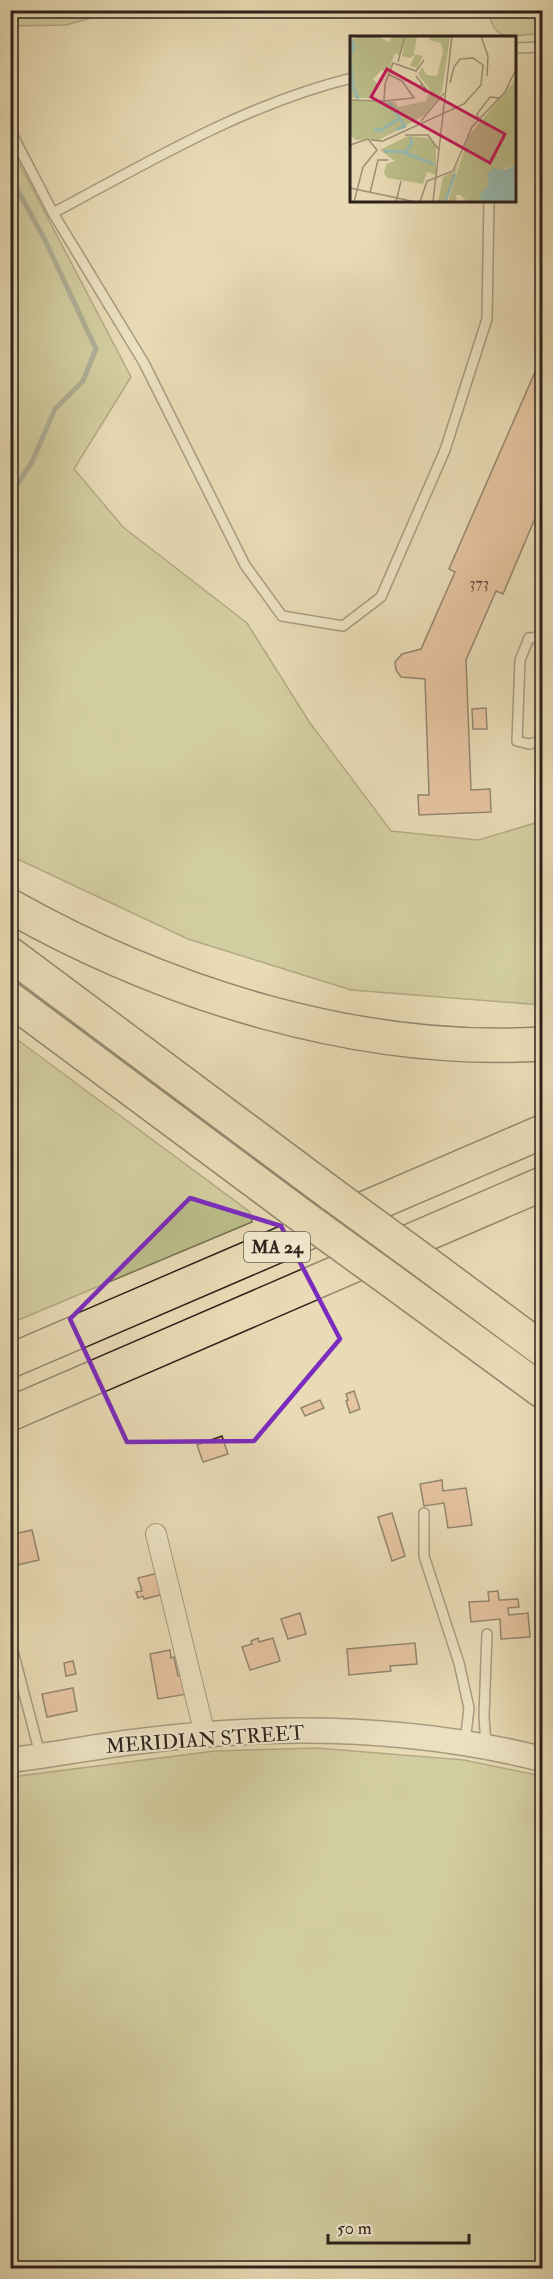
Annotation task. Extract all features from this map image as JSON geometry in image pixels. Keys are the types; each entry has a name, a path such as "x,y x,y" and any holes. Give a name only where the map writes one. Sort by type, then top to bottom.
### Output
{"highway":[{"path":"10,906 80,942 141,969 204,993 269,1013 336,1028 402,1038 468,1043 543,1044"},
{"path":"10,954 543,1349"},
{"path":"10,999 295,1211 543,1391"},
{"name":"MA 24","path":"10,1361 543,1132"},
{"name":"MA 24","path":"10,1414 543,1184"}],"street":[{"path":"156,1534 205,1735"},
{"name":"MERIDIAN STREET","path":"10,1760 142,1740 272,1730 387,1732 475,1745 543,1759"}],"lane":[{"path":"517,48 543,47"},
{"path":"53,213 207,132 309,88 350,78"},
{"path":"10,130 53,213 144,363 245,565 282,616 343,626 381,597 445,450 487,320 489,202"},
{"path":"543,637 529,638 520,660 517,741 529,744 543,741"},
{"path":"424,1513 424,1556 459,1663 475,1745"},
{"path":"475,1745 484,1716 487,1634"},
{"path":"10,1640 40,1756"}],"highlighted area":[{"path":"190,1198 281,1226 340,1339 254,1441 127,1442 70,1319"}],"green space":[{"path":"10,11 115,11 66,25 11,26"},
{"path":"489,11 542,11 542,33 507,36 495,29"},
{"path":"10,146 131,377 74,469 123,527 247,623 310,723 391,831 478,840 542,821 542,1005 351,990 188,939 11,856"},
{"path":"11,1035 250,1212 252,1222 11,1323"},
{"path":"317,1748 464,1760 542,1776 542,2268 11,2268 11,1777 215,1751"}],"building":[{"path":"535,71 542,71 542,342 540,341 535,222 541,222"},
{"path":"542,356 542,502 503,594 496,591 466,660 471,790 490,789 491,812 419,815 418,795 429,795 425,679 401,677 396,670 395,662 402,654 421,649 455,572 449,569"},
{"path":"486,708 487,729 473,729 472,709"},
{"path":"354,1391 360,1409 350,1413 346,1394"},
{"path":"320,1400 324,1408 305,1416 301,1408"},
{"path":"222,1436 228,1454 203,1462 197,1445"},
{"path":"442,1480 443,1491 466,1488 472,1525 448,1528 444,1503 424,1506 420,1484"},
{"path":"392,1513 405,1556 392,1561 378,1517"},
{"path":"32,1530 39,1560 17,1565 10,1535"},
{"path":"163,1572 168,1593 144,1599 143,1596 138,1598 136,1592 142,1591 138,1578"},
{"path":"498,1591 499,1600 518,1599 519,1607 508,1608 509,1615 528,1613 530,1637 501,1639 500,1619 471,1622 469,1602 489,1601 488,1592"},
{"path":"300,1613 306,1634 288,1639 281,1619"},
{"path":"258,1638 259,1642 273,1638 280,1661 250,1670 242,1647 252,1644 251,1641"},
{"path":"415,1643 417,1664 390,1666 391,1671 349,1675 347,1649"},
{"path":"170,1650 178,1676 184,1675 187,1694 158,1699 150,1654"},
{"path":"73,1661 76,1674 66,1676 64,1663"},
{"path":"73,1688 77,1711 47,1717 42,1694"}],"waterway":[{"path":"10,176 45,240 96,349 83,381 55,409 32,462 10,495"}]}
